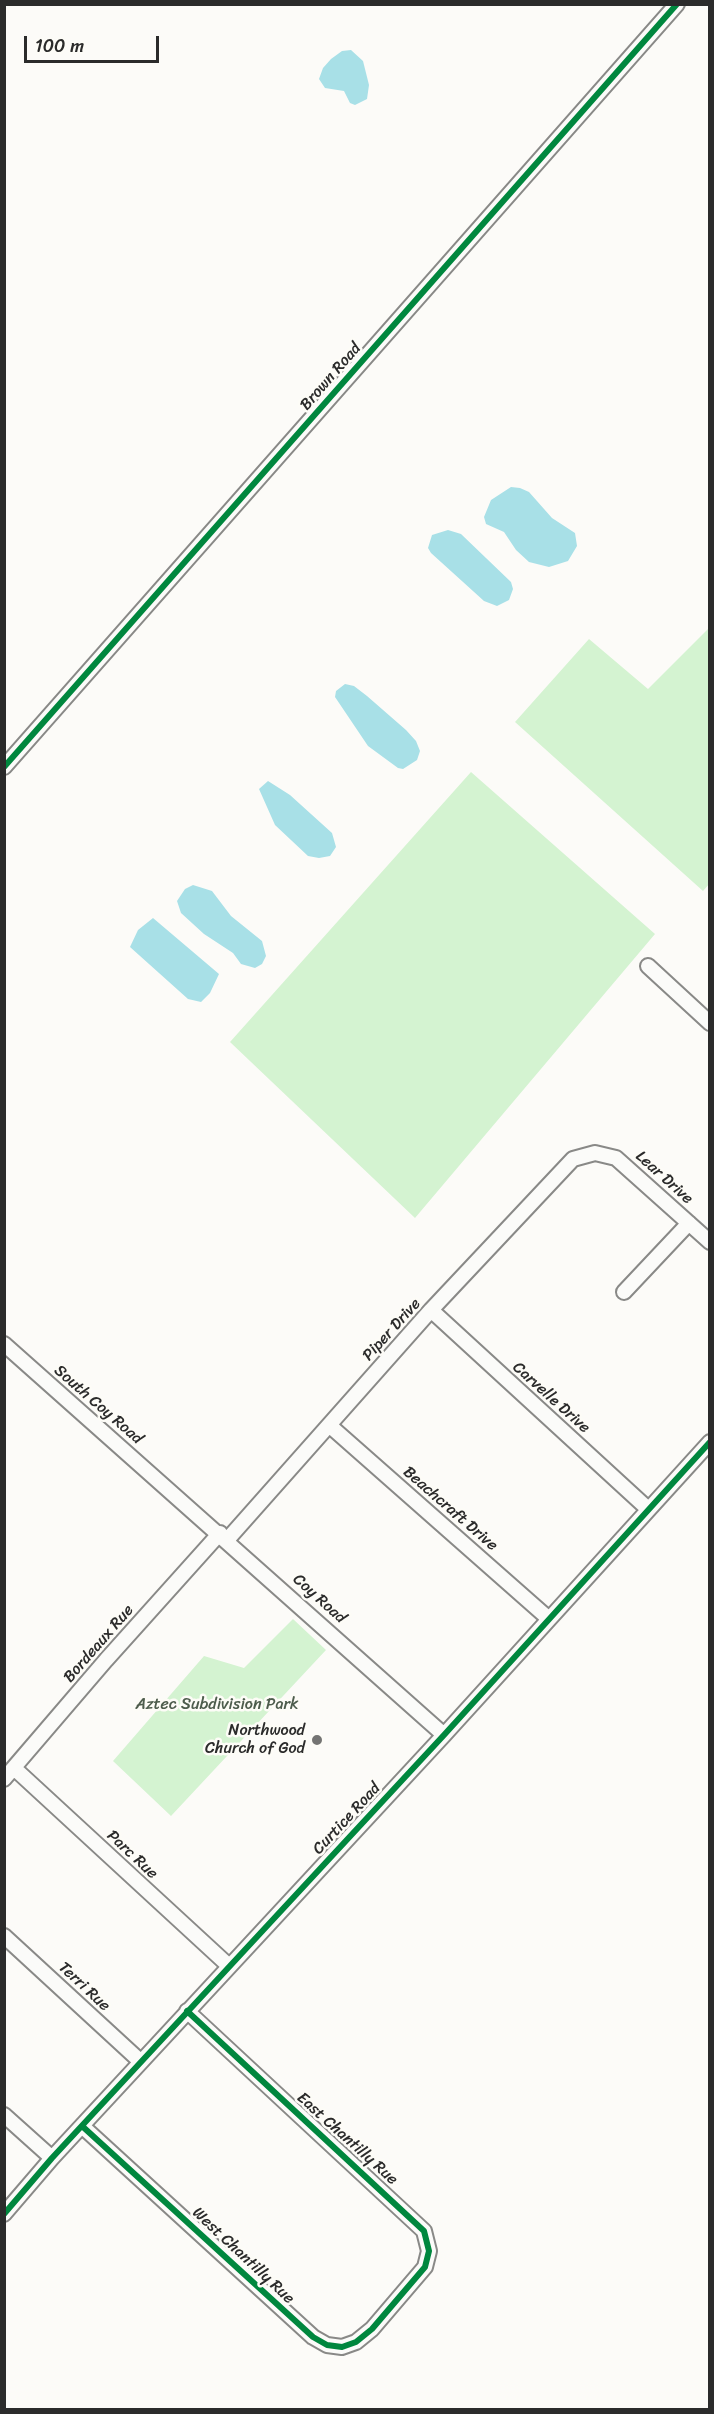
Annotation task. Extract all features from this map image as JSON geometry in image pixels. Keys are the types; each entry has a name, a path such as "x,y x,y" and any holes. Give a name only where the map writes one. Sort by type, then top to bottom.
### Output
{"street":[{"name":"Brown Road","path":"4,767 677,4"},
{"path":"648,966 710,1023"},
{"name":"Lear Drive","path":"589,1153 602,1153 622,1161 710,1242"},
{"name":"Piper Drive","path":"224,1536 329,1425 561,1168 573,1159 589,1153"},
{"path":"624,1292 689,1223"},
{"name":"Carvelle Drive","path":"431,1310 648,1509"},
{"name":"South Coy Road","path":"4,1344 171,1490"},
{"name":"Beachcraft Drive","path":"329,1425 549,1619"},
{"name":"Curtice Road","path":"4,2214 140,2061 444,1735 710,1442"},
{"name":"Coy Road","path":"171,1490 444,1735"},
{"name":"Bordeaux Rue","path":"9,1773 106,1659 224,1536"},
{"name":"Parc Rue","path":"9,1773 229,1966"},
{"name":"Terri Rue","path":"4,1936 140,2061"},
{"name":"East Chantilly Rue","path":"187,2011 424,2230 429,2251 425,2267 394,2304"},
{"path":"4,2115 52,2158"},
{"name":"West Chantilly Rue","path":"82,2126 319,2342 334,2347 356,2342 394,2304"}],"green space":[{"path":"709,628 710,883 703,891 515,722 589,639 648,689"},
{"path":"471,772 655,934 415,1218 230,1042"},
{"name":"Aztec Subdivision Park","path":"293,1619 326,1650 171,1816 113,1761 204,1656 244,1668"}],"water":[{"path":"351,50 363,61 369,85 367,99 355,105 350,103 344,91 325,88 319,79 323,68 331,59 342,51"},
{"path":"511,487 529,492 552,518 575,533 577,546 568,561 549,567 529,562 516,550 504,532 486,524 484,517 491,500"},
{"path":"448,530 461,534 511,582 513,589 509,600 497,606 484,601 431,553 428,548 432,535"},
{"path":"345,684 354,686 406,730 416,741 420,751 417,760 403,769 398,768 368,746 335,697 336,691"},
{"path":"268,781 290,795 332,833 336,847 330,856 319,858 308,856 275,825 259,789"},
{"path":"193,885 212,891 231,916 262,941 266,956 262,964 255,968 241,964 233,953 204,934 181,913 177,901 185,889"},
{"path":"153,918 219,974 210,993 201,1002 188,999 130,947 138,930"}],"cycle path":[{"path":"4,767 677,4"},
{"path":"4,2214 52,2158 444,1735 710,1442"},
{"path":"82,2126 313,2337 327,2345 342,2347 356,2342 372,2329 425,2267 429,2251 424,2231 187,2011"}],"place":[{"name":"Northwood Church of God","path":"317,1740"}]}
